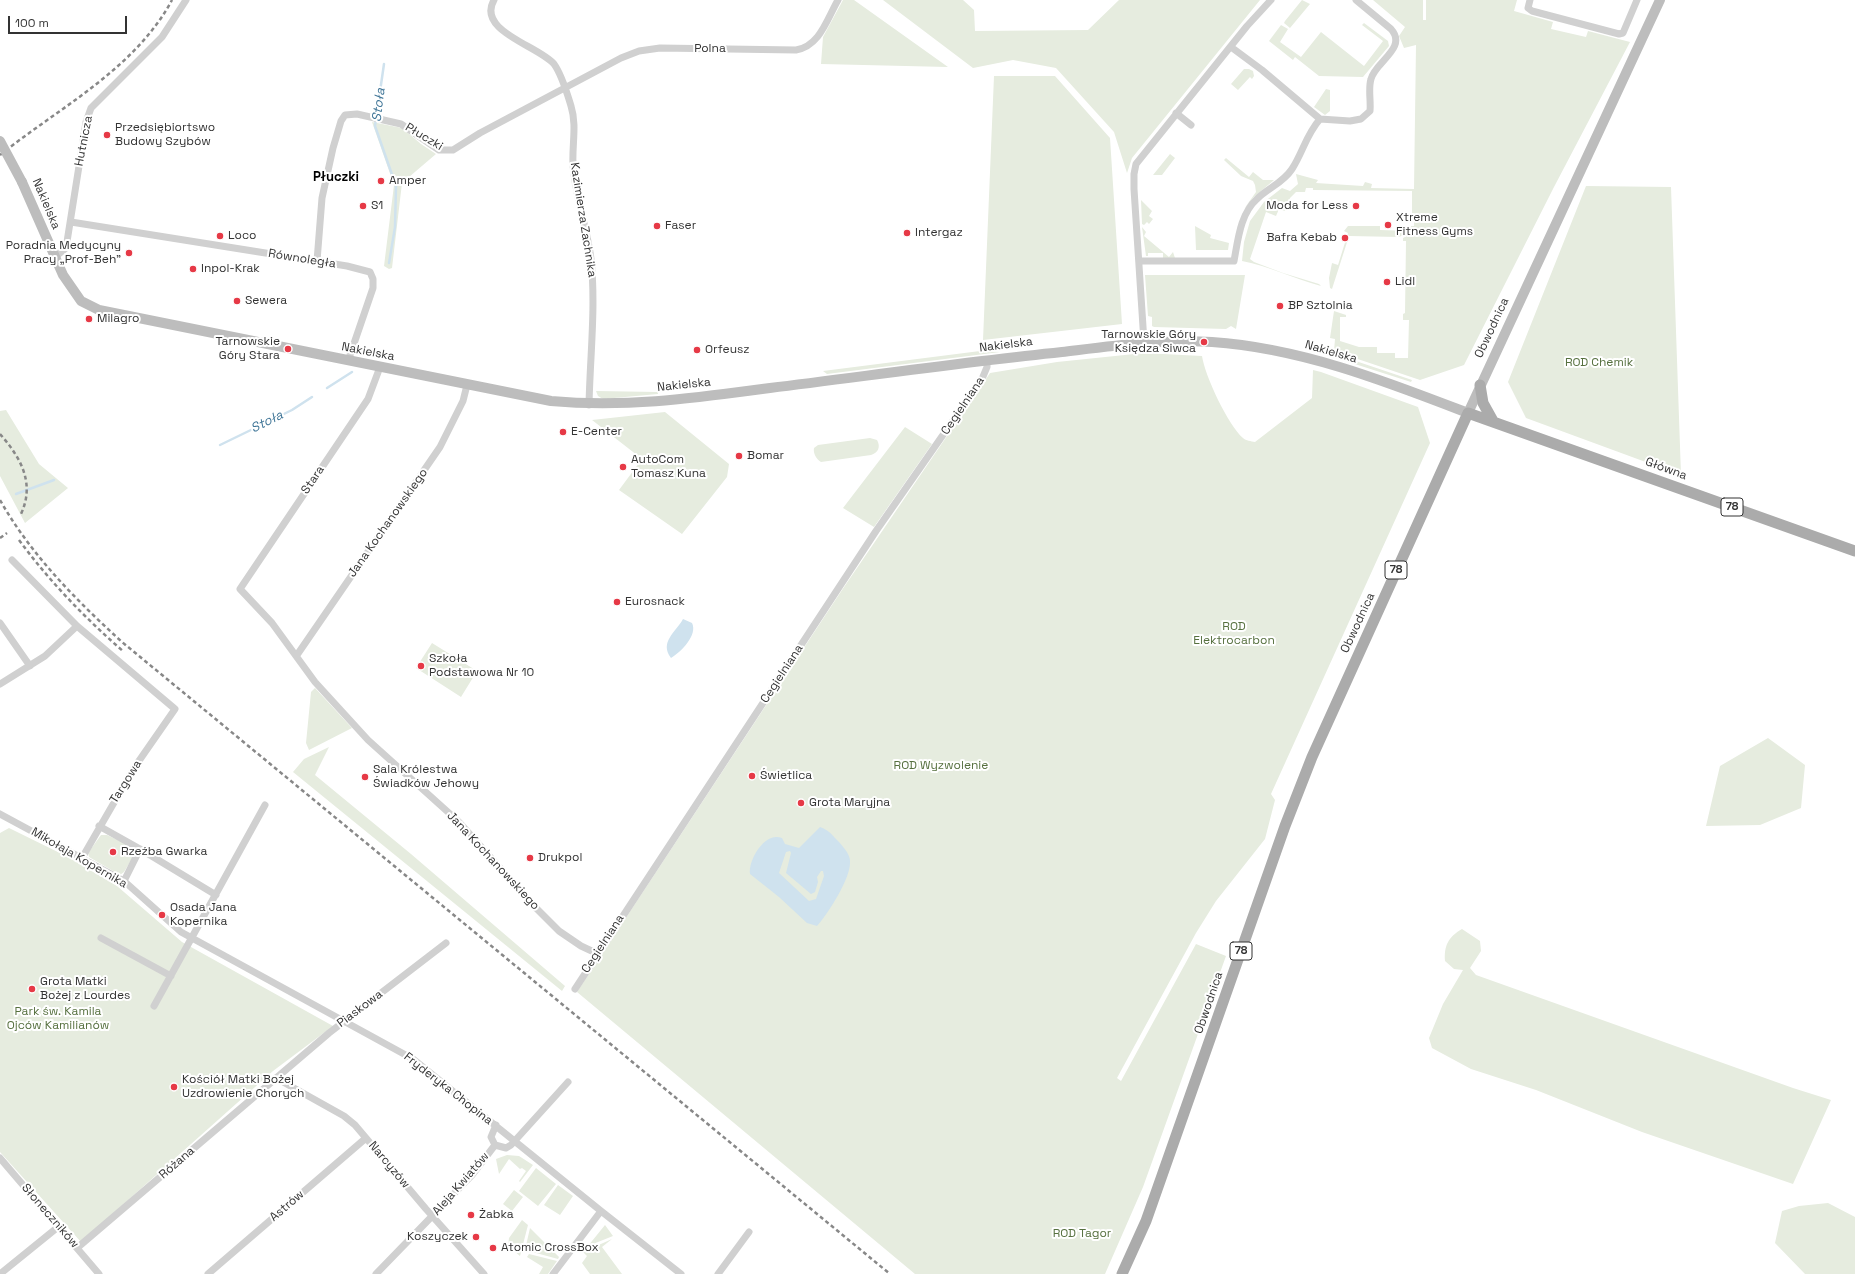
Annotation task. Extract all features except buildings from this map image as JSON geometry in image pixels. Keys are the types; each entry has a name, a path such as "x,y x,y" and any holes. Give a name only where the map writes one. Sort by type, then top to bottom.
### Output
{"main road":[{"path":"1480,385 1483,403 1492,421"},
{"name":"Główna","path":"1468,412 1855,551"},
{"name":"Obwodnica","path":"1122,1274 1150,1208 1285,826 1312,758 1468,412"}],"street":[{"name":"Hutnicza","path":"55,257 66,248 86,122 91,108 153,47 170,26 186,0"},
{"name":"Kazimierza Zachnika","path":"494,0 490,9 495,24 553,63 564,88 574,119 573,164 590,252 592,279 589,405"},
{"name":"Polna","path":"564,88 621,58 643,50 804,48 817,38 838,0"},
{"path":"1144,342 1134,174 1136,164 1230,47 1271,0"},
{"path":"1230,47 1262,70 1320,119 1350,121 1361,119 1367,115 1370,108 1371,78 1396,43 1395,33 1356,0"},
{"path":"1530,0 1528,8 1532,11 1622,34 1637,0"},
{"name":"Obwodnica","path":"1468,412 1660,0"},
{"name":"Płuczki","path":"318,261 322,198 333,148 341,121 345,115 349,114 373,117 408,127 439,150 450,151 480,133 564,88"},
{"path":"1176,113 1190,125"},
{"path":"1139,261 1234,261 1239,233 1248,210 1256,200 1282,181 1291,170 1307,136 1320,119"},
{"name":"Nakielska","path":"0,141 22,182 63,275 76,296 84,303 99,310 551,401 589,405 689,399 987,360 1144,342 1213,342 1282,352 1342,367 1468,412"},
{"name":"Równoległa","path":"71,222 318,261 362,269 370,272 372,276 373,288 348,361"},
{"name":"Cegielniana","path":"575,989 596,954 876,531 982,379 987,367 987,360"},
{"name":"Stara","path":"240,589 368,399 380,367"},
{"name":"Jana Kochanowskiego","path":"297,655 440,447 463,401 467,385"},
{"path":"0,684 45,656 76,626 12,560"},
{"name":"Jana Kochanowskiego","path":"240,589 272,622 315,682 368,740 459,822 546,919 559,931 596,954"},
{"path":"0,623 30,666"},
{"name":"Targowa","path":"76,626 175,709 134,768 99,826 82,858"},
{"path":"154,1006 265,805"},
{"name":"Mikołaja Kopernika","path":"0,814 124,881 181,932 192,939"},
{"path":"99,826 216,895"},
{"path":"124,881 140,849"},
{"path":"101,938 171,976"},
{"name":"Fryderyka Chopina","path":"192,939 413,1059 681,1274"},
{"name":"Piaskowa","path":"276,1078 343,1022 446,943"},
{"name":"Narcyzów","path":"276,1078 344,1116 355,1125 484,1274"},
{"name":"Różana","path":"77,1248 276,1078"},
{"path":"515,1141 568,1082"},
{"name":"Aleja Kwiatów","path":"496,1126 491,1137 495,1145 506,1148 515,1141"},
{"name":"Astrów","path":"208,1274 366,1138"},
{"name":"Aleja Kwiatów","path":"376,1274 472,1175 495,1145"},
{"name":"Słoneczników","path":"0,1158 99,1274"},
{"path":"552,1274 601,1211"},
{"path":"0,1274 58,1226"},
{"path":"718,1274 749,1232"}],"green space":[{"path":"843,0 854,0 948,67 821,64 823,37"},
{"path":"883,0 963,0 974,10 975,31 1088,30 1119,0 1260,0 1132,158 1127,173 1114,132 1056,68 1013,60 973,68"},
{"path":"1302,0 1310,4 1290,28 1284,23"},
{"path":"1373,0 1423,0 1423,20 1426,20 1426,0 1517,0 1514,11 1553,22 1551,29 1586,37 1588,31 1630,42 1554,187 1464,365 1420,380 1334,351 1335,339 1330,338 1334,311 1346,315 1346,317 1340,317 1340,341 1359,347 1377,347 1377,353 1395,353 1395,358 1408,358 1409,320 1403,320 1403,314 1405,313 1406,241 1403,241 1403,238 1409,235 1413,236 1414,230 1399,237 1349,236 1332,289 1330,288 1329,278 1332,263 1338,265 1348,233 1344,231 1348,226 1380,226 1380,230 1411,231 1411,226 1414,226 1414,217 1412,217 1412,191 1313,190 1313,188 1306,188 1305,192 1296,192 1290,198 1285,211 1279,209 1276,216 1266,212 1250,259 1254,262 1319,284 1321,286 1262,266 1242,261 1244,242 1250,221 1264,202 1282,188 1290,191 1298,184 1296,174 1318,180 1316,183 1363,186 1365,182 1372,184 1371,188 1414,189 1416,45 1404,48 1399,36 1405,27"},
{"path":"1364,23 1388,41 1389,46 1363,77 1319,76 1295,57 1293,60 1269,41 1281,25 1288,29 1280,42 1301,57 1321,32 1364,66 1383,41 1362,25"},
{"path":"1244,69 1253,71 1254,76 1252,79 1250,77 1238,90 1231,84"},
{"path":"994,76 1055,76 1110,138 1122,324 983,340"},
{"path":"1326,89 1330,90 1330,111 1325,115 1314,107"},
{"path":"372,122 402,128 436,154 402,183 392,268 389,269 384,266 394,185"},
{"path":"1170,154 1175,158 1162,175 1153,175"},
{"path":"1226,158 1249,177 1253,172 1263,180 1274,180 1254,197 1244,209 1256,192 1255,185 1253,181 1241,176 1224,160"},
{"name":"ROD Chemik","path":"1586,186 1671,187 1681,475 1526,418 1508,382"},
{"path":"1141,200 1152,211 1149,216 1153,219 1149,224 1147,222 1144,225 1142,224"},
{"path":"1195,226 1211,235 1210,238 1229,243 1228,250 1196,250"},
{"path":"1142,227 1146,232 1144,236 1169,257 1173,252 1175,258 1163,259 1163,253 1148,253 1148,256 1146,256"},
{"path":"1145,275 1245,275 1236,329 1231,326 1226,329 1152,326 1152,317 1148,316"},
{"path":"1327,345 1330,346 1330,350 1335,354 1412,380 1411,382 1333,357 1327,352"},
{"path":"980,351 1000,352 827,374 823,371"},
{"name":"ROD Wyzwolenie","path":"1144,353 1202,356 1212,387 1224,412 1237,432 1247,440 1255,442 1312,398 1313,370 1418,407 1430,443 1271,794 1275,800 1265,839 1216,901 1196,933 1117,1078 1121,1081 1196,944 1226,956 1143,1187 1105,1274 915,1274 577,992 842,590 990,373 1057,362"},
{"path":"596,391 658,392 658,394 603,399 598,396"},
{"path":"6,410 39,464 68,488 25,523 0,476 0,411"},
{"path":"665,412 729,464 727,477 682,534 619,490 642,459 592,420"},
{"path":"905,427 932,444 874,527 843,508"},
{"path":"870,438 877,440 879,445 877,451 871,455 821,462 814,454 814,448 818,445"},
{"path":"432,643 477,671 461,697 416,668"},
{"path":"315,688 352,728 309,750 306,743 311,692"},
{"path":"1768,738 1805,765 1801,808 1760,825 1706,826 1720,766"},
{"path":"329,747 315,775 411,854 565,986 562,991 293,772 304,759"},
{"name":"Park św. Kamila Ojców Kamilianów","path":"9,828 66,856 117,886 182,942 333,1026 273,1071 81,1242 0,1152 0,833"},
{"path":"101,835 107,835 135,848 136,852 124,872 120,875 89,857 88,853"},
{"path":"1462,929 1480,941 1481,951 1470,968 1476,975 1793,1088 1831,1100 1793,1184 1642,1132 1536,1090 1471,1069 1432,1048 1429,1038 1443,1004 1463,970 1454,969 1445,961 1446,946 1453,935"},
{"path":"507,1155 519,1156 533,1165 520,1182 519,1181 526,1171 522,1168 520,1169 509,1159 499,1174 496,1159"},
{"path":"536,1168 556,1184 538,1206 519,1191"},
{"path":"558,1185 573,1196 560,1215 544,1205"},
{"path":"514,1190 523,1197 512,1211 503,1204"},
{"path":"1828,1203 1855,1217 1855,1274 1805,1274 1775,1243 1782,1211 1799,1206"},
{"path":"522,1220 528,1225 520,1256 508,1246 509,1238"},
{"path":"605,1225 613,1236 588,1246"},
{"path":"530,1228 559,1257 558,1259 525,1250"},
{"path":"612,1239 602,1247 622,1274 590,1274 582,1263 587,1256 583,1252"},
{"path":"529,1254 557,1261 548,1274 539,1274 543,1267 527,1257"}],"water":[{"path":"683,619 692,623 693,633 688,643 671,658 667,647 668,642"},
{"path":"820,827 826,830 839,842 845,849 850,860 849,870 842,887 827,913 817,926 807,923 779,897 750,874 752,861 759,848 770,839 776,837 782,838 785,844 799,848","holes":["790,851 791,853 786,873 811,894 815,892 818,882 817,877 821,871 823,871 824,876 816,899 809,901 779,873 786,852"]}],"waterway":[{"name":"Stoła","path":"384,64 375,126 396,186 395,227 389,263"},
{"name":"Stoła","path":"327,388 352,372"},
{"name":"Stoła","path":"220,445 292,410 312,397"},
{"name":"Stoła","path":"16,494 54,480"}],"railway":[{"path":"0,155 117,67 138,47 156,25 172,0"},
{"path":"0,434 14,452 24,472 27,493 25,504 20,516"},
{"path":"0,500 12,520 55,576 122,642 890,1274"},
{"path":"0,538 7,533"},
{"path":"19,540 68,599 124,652"}],"place":[{"name":"Przedsiębiortswo Budowy Szybów","path":"107,135"},
{"name":"Amper","path":"381,181"},
{"name":"S1","path":"363,206"},
{"name":"Moda for Less","path":"1356,206"},
{"name":"Xtreme Fitness Gyms","path":"1388,225"},
{"name":"Faser","path":"657,226"},
{"name":"Intergaz","path":"907,233"},
{"name":"Loco","path":"220,236"},
{"name":"Bafra Kebab","path":"1345,238"},
{"name":"Poradnia Medycyny Pracy „Prof-Beh”","path":"129,253"},
{"name":"Inpol-Krak","path":"193,269"},
{"name":"Lidl","path":"1387,282"},
{"name":"Sewera","path":"237,301"},
{"name":"BP Sztolnia","path":"1280,306"},
{"name":"Milagro","path":"89,319"},
{"name":"Tarnowskie Góry Księdza Siwca","path":"1204,342"},
{"name":"Tarnowskie Góry Stara","path":"288,349"},
{"name":"Orfeusz","path":"697,350"},
{"name":"E-Center","path":"563,432"},
{"name":"Bomar","path":"739,456"},
{"name":"AutoCom Tomasz Kuna","path":"623,467"},
{"name":"Eurosnack","path":"617,602"},
{"name":"Szkoła Podstawowa Nr 10","path":"421,666"},
{"name":"Świetlica","path":"752,776"},
{"name":"Sala Królestwa Świadków Jehowy","path":"365,777"},
{"name":"Grota Maryjna","path":"801,803"},
{"name":"Rzeźba Gwarka","path":"113,852"},
{"name":"Drukpol","path":"530,858"},
{"name":"Osada Jana Kopernika","path":"162,915"},
{"name":"Grota Matki Bożej z Lourdes","path":"32,989"},
{"name":"Kościół Matki Bożej Uzdrowienie Chorych","path":"174,1087"},
{"name":"Żabka","path":"471,1215"},
{"name":"Koszyczek","path":"476,1237"},
{"name":"Atomic CrossBox","path":"493,1248"}],"district":[{"name":"Płuczki","path":"336,177"}],"park label":[{"name":"ROD Elektrocarbon","path":"1234,634"},
{"name":"ROD Tagor","path":"1082,1234"}]}
